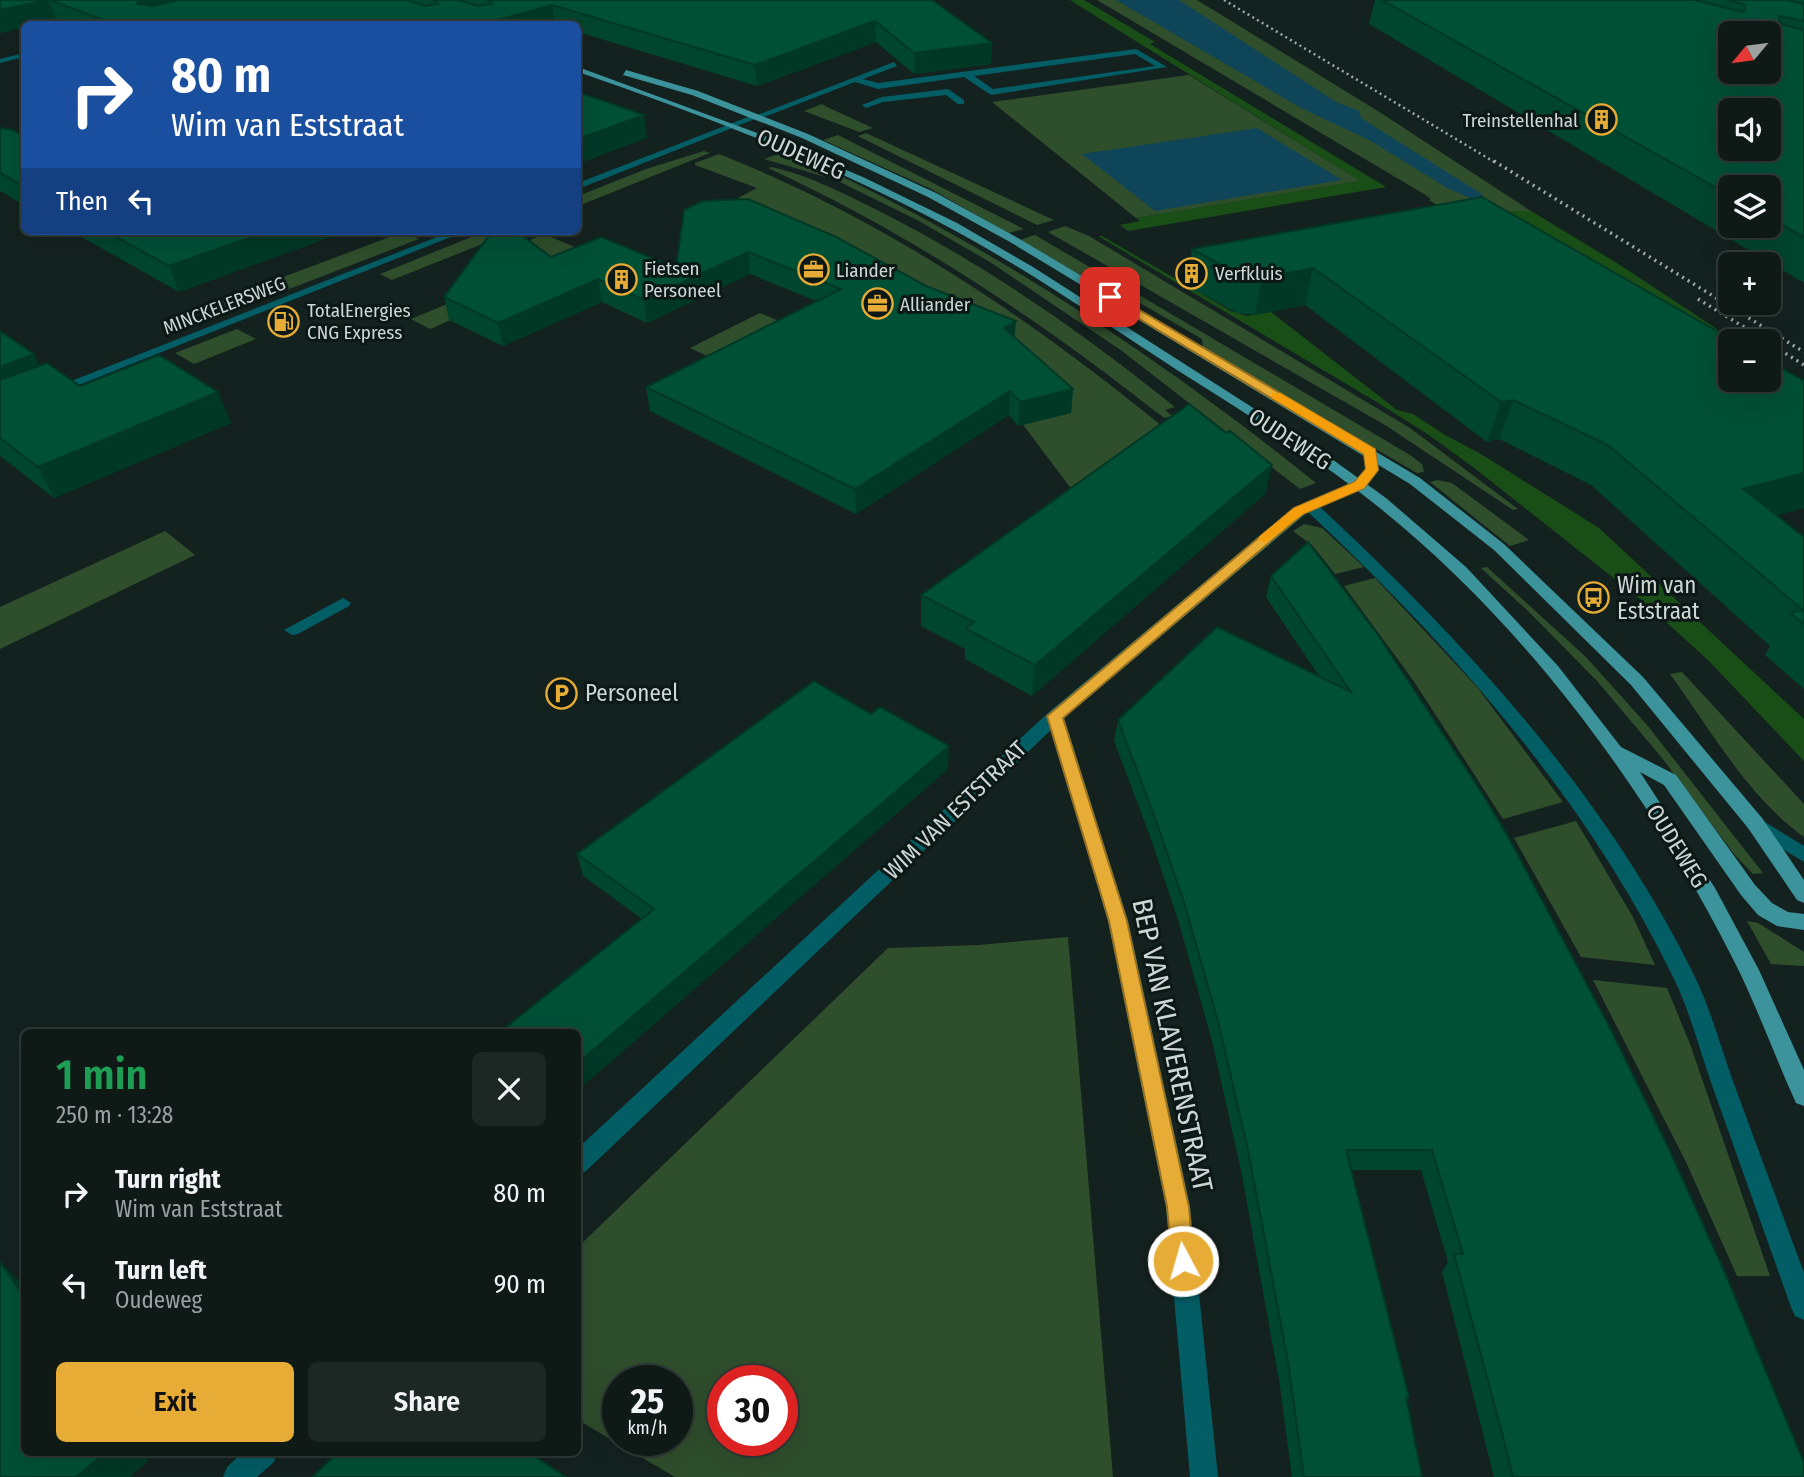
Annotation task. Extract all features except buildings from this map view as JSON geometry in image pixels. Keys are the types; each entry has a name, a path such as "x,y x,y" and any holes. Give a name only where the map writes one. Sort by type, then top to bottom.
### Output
{"main road":[{"name":"OUDEWEG","path":"581,59 695,93 901,180 988,225 1415,481 1467,521 1581,624 1637,681 1755,822 1804,895"},
{"name":"OUDEWEG","path":"581,70 736,125 875,188 990,246 1360,485 1443,554 1487,598 1566,690 1612,749 1664,824 1713,904 1753,979 1804,1096"},
{"path":"1612,749 1670,780 1748,890 1765,909 1784,920 1804,922"}],"street":[{"path":"854,79 878,86 966,74 1136,51 1163,68 991,92 966,74"},
{"path":"0,61 21,56"},
{"path":"581,185 894,64"},
{"path":"866,105 882,100 948,92 961,102"},
{"name":"MINCKELERSWEG","path":"38,396 451,235"},
{"path":"1360,485 1372,470 1370,452"},
{"name":"WIM VAN ESTSTRAAT","path":"581,1161 1055,716 1298,511 1360,485"},
{"name":"OUDEWEG","path":"1310,506 1370,559 1443,636 1527,732 1605,839 1684,976 1804,1307"},
{"path":"292,630 343,603"},
{"name":"BEP VAN KLAVERENSTRAAT","path":"1055,716 1118,921 1178,1207 1204,1477"},
{"path":"1755,822 1804,855"},
{"path":"237,1477 260,1456"}],"green space":[{"path":"1070,0 1084,0 1155,42 1150,44 1386,187 1128,231 1120,225 1140,221 1136,218 1360,181"},
{"path":"1097,0 1197,0 1381,113 1531,211 1454,216 1424,194"},
{"path":"1189,75 1361,181 1136,218 992,102"},
{"path":"822,104 873,128 859,132 804,111"},
{"path":"866,133 1054,220 1037,225 858,136"},
{"path":"838,135 1024,229 1008,233 931,189 823,140"},
{"path":"704,151 710,153 581,205 581,195 646,169"},
{"path":"787,151 927,220 1062,300 1192,388 1316,483 1300,489 1122,351 990,262 919,221 836,180 764,159"},
{"path":"719,154 838,208 952,273 1059,347 1163,427 1081,502 1015,414 769,212 738,198 757,188 695,165"},
{"path":"768,168 814,180 854,199 996,277 1069,327 1175,407 1165,410 1172,416 1164,418 1070,347 974,281 874,222"},
{"path":"1500,211 1531,211 1620,265 1718,332"},
{"path":"1065,226 1089,236 1410,428 1518,509 1513,510 1385,425 1048,232"},
{"path":"395,235 410,235 419,239 227,313 211,304"},
{"path":"476,235 505,235 392,280 380,274"},
{"path":"546,235 598,257 430,329 411,319 545,263 511,248"},
{"path":"1035,235 1110,279 1094,284 1020,240"},
{"path":"1098,236 1231,311 1247,316 1271,312 1397,410 1413,414 1599,528 1804,719 1804,761 1708,660 1644,602 1473,467 1375,401"},
{"path":"1129,289 1410,455 1422,464 1424,472 1417,473 1203,348 1202,339 1121,292"},
{"path":"760,313 793,327 722,363 690,348"},
{"path":"237,329 256,339 194,364 175,353"},
{"path":"1437,480 1452,483 1529,540 1510,546 1430,482"},
{"path":"1304,524 1322,528 1364,567 1335,574 1313,546 1293,531"},
{"path":"165,531 195,555 0,649 0,607"},
{"path":"1487,567 1586,657 1647,725 1763,873 1753,874 1734,854 1662,758 1598,682 1481,568"},
{"path":"1375,578 1477,687 1563,802 1503,819 1415,683 1344,586"},
{"path":"1682,672 1804,804 1804,837 1765,802 1731,761 1670,674"},
{"path":"1576,821 1633,917 1655,965 1581,957 1514,838"},
{"path":"1747,921 1758,923 1804,952 1804,966 1771,964"},
{"path":"1068,937 1113,1477 675,1477 639,1456 693,1456 693,1365 602,1365 602,1434 581,1422 581,1244 888,948 978,945"},
{"path":"1593,980 1667,988 1690,1044 1770,1276 1737,1276 1686,1162"}],"water":[{"path":"1116,0 1179,0 1336,102 1359,111 1361,118 1480,193 1490,203 1479,202 1447,188 1371,141 1301,108"},
{"path":"1257,128 1342,180 1155,211 1082,154"}],"railway":[{"path":"1224,0 1496,163"},
{"path":"1494,161 1804,352"},
{"path":"1698,299 1747,329"},
{"path":"1781,351 1804,365"}],"slow traffic":[{"path":"1265,539 1298,511 1360,485 1372,470 1370,452 1276,396"}],"place":[{"name":"Treinstellenhal","path":"1601,120"},
{"name":"Liander","path":"813,270"},
{"name":"Verfkluis","path":"1192,273"},
{"name":"Fietsen Personeel","path":"621,279"},
{"name":"Alliander","path":"877,304"},
{"name":"TotalEnergies CNG Express","path":"284,321"},
{"name":"Wim van Eststraat","path":"1594,598"},
{"name":"Personeel","path":"562,693"}],"route":[{"path":"1110,297 1370,452 1372,470 1360,485 1298,511 1055,716 1118,921 1178,1207 1183,1261"}]}
